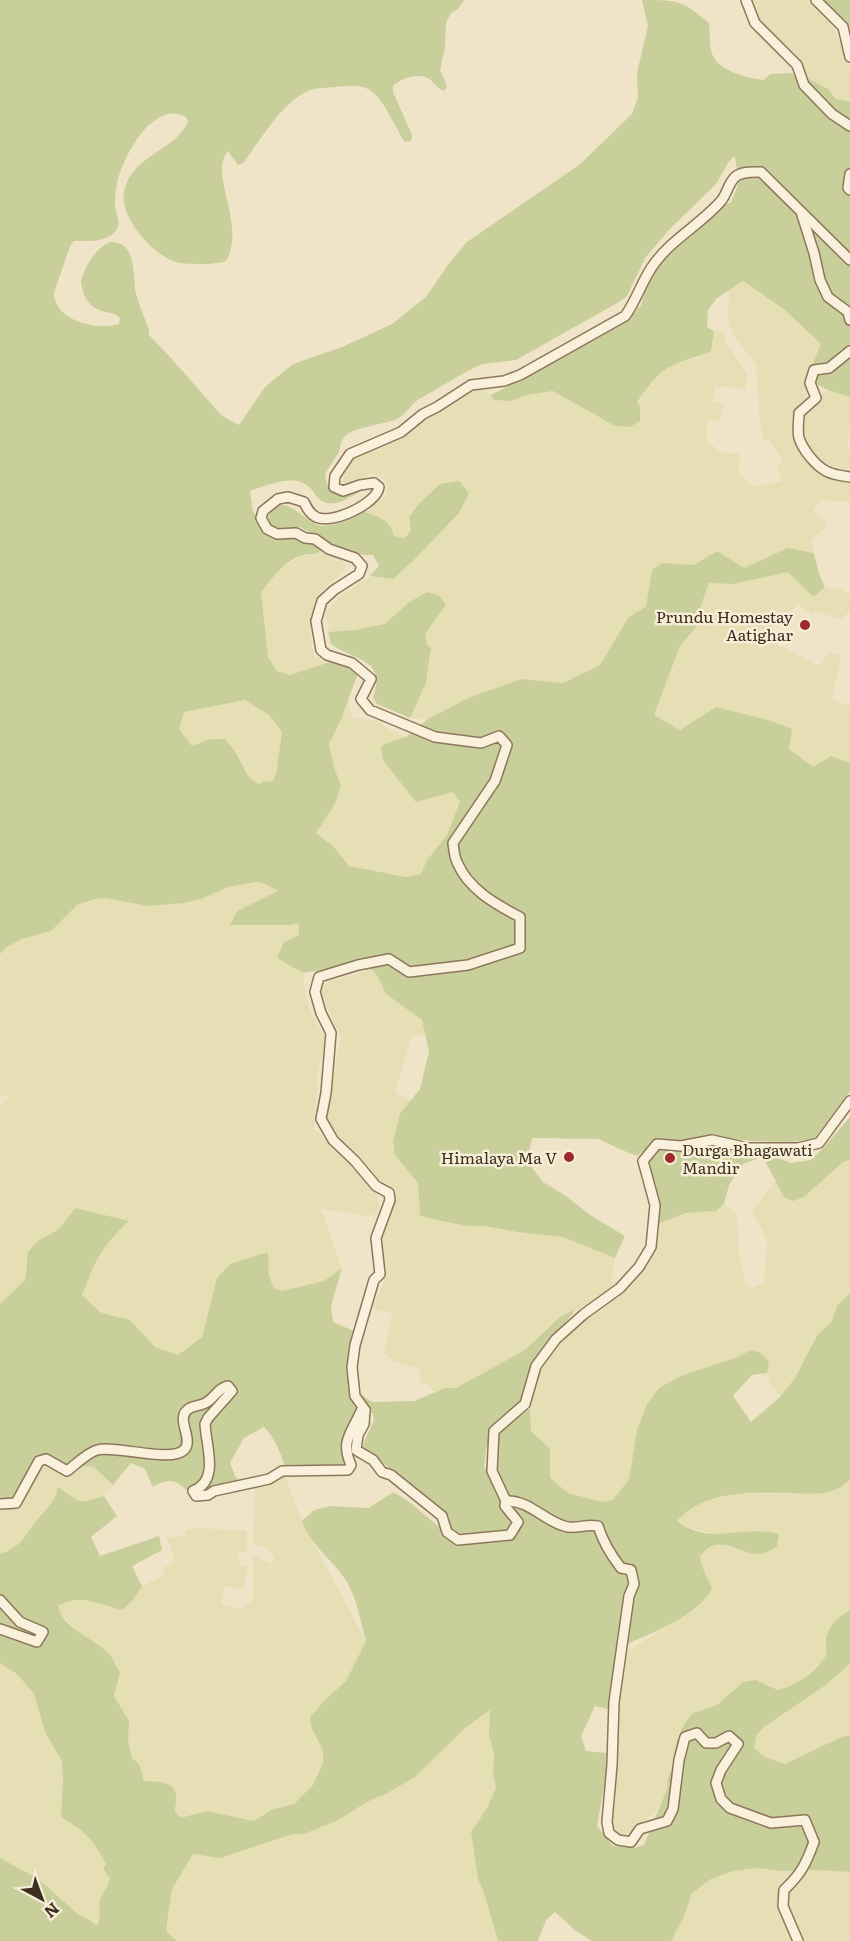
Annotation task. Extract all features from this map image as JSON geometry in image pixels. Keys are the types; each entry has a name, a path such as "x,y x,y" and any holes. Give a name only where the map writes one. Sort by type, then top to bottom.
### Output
{"street":[{"path":"747,0 756,23 797,64 804,85 832,114 850,126"},
{"path":"816,0 843,27 850,57"},
{"path":"850,260 761,172 744,172 736,176 722,200 678,238 655,262 645,277 635,302 625,316 520,375 504,381 471,385 437,408 423,414 401,432 350,454 335,476 334,487 343,491 374,483 379,487 373,499 335,519 326,520 316,518 309,512 304,502 288,497 278,499 263,511 261,518 267,529 277,534 296,533 305,538 315,539 329,549 355,558 362,566 359,574 334,590 322,601 316,621 321,650 327,656 352,663 371,679 361,699 370,710 435,737 481,742 500,736 507,745 495,781 453,843 457,861 472,885 492,902 520,918 520,948 468,965 410,972 389,959 358,965 319,977 315,992 321,1013 331,1033 326,1092 321,1119 333,1140 376,1186 389,1193 390,1200 376,1238 380,1274 374,1280 355,1345 352,1366 355,1396 365,1410 364,1424 358,1435 356,1450 373,1460 382,1472 391,1475 442,1516 447,1532 458,1540 510,1535 518,1522 505,1506 506,1501 492,1471 494,1431 525,1404 536,1366 556,1339 584,1314 620,1288 639,1267 651,1247 655,1205 643,1161 657,1144 681,1146 712,1140 748,1148 798,1148 819,1143 850,1101"},
{"path":"850,174 848,188 850,190"},
{"path":"801,213 820,280 828,297 848,312 850,320"},
{"path":"850,351 829,368 814,370 810,383 816,398 799,413 798,425 799,437 809,455 828,472 850,477"},
{"path":"0,1504 16,1503 39,1461 46,1459 67,1471 96,1451 109,1449 155,1454 182,1452 187,1443 183,1426 184,1413 189,1408 206,1403 224,1386 228,1386 232,1391 205,1424 210,1471 204,1485 193,1491 196,1496 269,1479 282,1471 348,1470 351,1465 346,1443 350,1430 357,1422 361,1411 365,1410"},
{"path":"506,1501 520,1502 563,1526 577,1529 591,1524 598,1526 604,1543 616,1562 621,1568 631,1570 634,1584 629,1596 614,1702 607,1822 609,1833 618,1840 631,1842 640,1829 667,1821 673,1809 679,1760 685,1737 697,1733 706,1743 716,1743 729,1736 738,1744 721,1770 716,1783 721,1799 730,1808 771,1822 805,1820 814,1842 798,1877 784,1890 783,1906 798,1941"},
{"path":"0,1600 20,1622 43,1632 37,1642 0,1629"}],"shaded area":[{"path":"752,0 811,0 832,23 850,69 850,102 836,99 828,89 808,79 794,52 760,19"},
{"path":"743,281 785,310 822,344 808,375 806,404 793,419 794,430 804,459 827,475 850,482 850,502 821,500 813,510 828,525 811,541 814,553 788,548 744,568 717,551 694,565 662,563 652,570 646,606 628,618 600,665 563,683 521,679 468,698 428,719 410,718 426,683 430,661 431,648 427,644 425,634 446,605 408,603 385,624 355,630 328,632 329,626 325,614 337,599 370,576 393,579 459,513 440,484 405,538 394,536 385,519 363,511 370,510 376,502 387,495 387,485 382,478 370,474 348,485 343,482 342,476 355,457 444,409 471,391 480,389 491,395 494,400 512,401 526,395 553,391 602,419 637,402 663,371 677,363 694,359 711,351 714,331 722,331 728,346 747,374 745,389 715,386 713,402 724,404 720,421 707,420 707,445 714,446 718,452 740,454 739,472 753,487 782,481 777,465 783,461 769,440 764,440 760,423 756,365 733,334 728,319 729,291"},
{"path":"827,390 850,397 850,428 847,446 850,451 850,472 836,472 821,460 805,441 800,424 807,413 819,404 822,394"},
{"path":"324,545 341,559 346,567 321,591 312,615 311,641 314,656 323,661 336,660 290,675 277,671 268,657 261,592 281,568 301,556 315,555"},
{"path":"788,572 813,597 825,587 843,590 850,595 850,611 841,619 815,611 812,614 798,604 772,627 778,645 820,666 829,652 841,655 832,699 848,706 850,702 850,763 831,756 813,767 740,713 717,707 680,730 654,715 680,646 698,625 699,611 709,583 734,584"},
{"path":"246,700 269,715 282,732 276,774 272,782 260,784 253,782 239,756 210,739 192,746 179,729 184,712"},
{"path":"348,701 352,718 377,721 406,737 384,744 430,799 453,792 460,802 447,835 427,860 421,875 406,877 349,866 333,846 316,833 335,804 341,785 334,768 329,744"},
{"path":"257,882 279,891 237,911 230,925 290,925 300,922 299,935 284,943 277,958 303,973 307,1002 324,1036 325,1044 318,1070 314,1129 357,1168 374,1188 380,1207 375,1215 367,1216 321,1209 342,1268 324,1281 282,1291 274,1288 269,1276 267,1252 212,1296 202,1337 178,1355 155,1347 129,1319 100,1312 82,1295 95,1260 110,1238 128,1221 75,1208 59,1229 38,1241 25,1264 25,1280 0,1304 0,1107 9,1095 0,1097 0,954 7,947 22,939 45,933 77,905 88,900 106,898 148,906 201,899 228,887"},
{"path":"371,969 378,977 386,994 422,1020 426,1036 412,1035 395,1093 412,1100 401,1114 395,1155 418,1183 420,1215 466,1226 485,1226 563,1237 615,1258 611,1281 620,1282 607,1295 560,1317 525,1350 456,1388 445,1388 434,1392 428,1383 421,1384 419,1369 393,1361 384,1352 392,1314 372,1308 383,1286 386,1268 381,1244 382,1232 395,1200 392,1190 378,1179 329,1127 327,1110 341,1037 323,999 321,988 328,981"},
{"path":"850,1160 850,1293 837,1306 832,1321 816,1335 795,1378 780,1397 771,1385 767,1373 769,1361 751,1350 645,1406 637,1430 629,1479 613,1500 602,1502 568,1493 558,1486 550,1478 550,1450 531,1431 530,1409 538,1377 552,1353 581,1321 607,1305 632,1281 655,1250 658,1224 686,1213 716,1211 724,1204 737,1214 739,1251 745,1284 752,1288 764,1283 767,1240 752,1211 776,1180 784,1196 818,1184 843,1162"},
{"path":"43,1462 67,1474 75,1472 80,1465 94,1467 113,1485 104,1496 85,1502 74,1500 65,1492 39,1519 17,1547 0,1554 0,1508 19,1506 25,1499 36,1468"},
{"path":"284,1474 302,1521 366,1641 346,1681 326,1699 312,1729 323,1750 323,1763 313,1785 305,1794 294,1804 271,1810 254,1821 207,1811 184,1817 178,1816 174,1811 177,1799 156,1780 144,1781 140,1765 132,1758 128,1740 129,1721 114,1696 119,1672 109,1654 77,1631 60,1613 58,1606 70,1600 90,1600 105,1605 133,1600 142,1586 165,1575 163,1568 175,1562 167,1538 186,1536 185,1531 199,1528 247,1531 247,1551 238,1552 239,1564 248,1567 244,1590 225,1586 221,1604 242,1609 253,1599 253,1555 271,1564 275,1557 267,1548 253,1544 255,1490 278,1481"},
{"path":"850,1480 850,1610 844,1613 824,1643 827,1654 821,1664 802,1680 778,1690 767,1684 743,1682 717,1705 693,1713 676,1743 667,1789 656,1812 624,1836 615,1831 612,1820 616,1798 619,1703 628,1651 697,1608 708,1578 701,1569 699,1556 709,1547 720,1544 755,1555 766,1530 720,1535 686,1527 677,1521 686,1510 696,1504 732,1494 810,1494 836,1490"},
{"path":"0,1663 17,1674 34,1694 45,1732 62,1761 61,1817 83,1830 96,1845 107,1864 110,1878 100,1900 101,1918 98,1927 78,1914 37,1878 0,1858"},
{"path":"850,1664 850,1735 840,1737 785,1764 763,1756 754,1748 756,1736 764,1727 823,1687"},
{"path":"491,1709 489,1734 494,1753 493,1771 496,1788 487,1808 471,1832 478,1879 498,1941 177,1941 166,1932 172,1889 193,1853 220,1858 293,1834 304,1834 336,1821 415,1777 465,1728"},
{"path":"757,1868 780,1871 850,1872 850,1941 671,1941 684,1916 692,1893 701,1885 733,1871"}],"green space":[{"path":"0,0 464,0 458,9 451,13 446,23 445,47 440,70 447,86 444,91 429,79 420,76 405,79 393,86 393,92 412,135 411,141 405,142 379,98 364,87 348,86 314,89 298,96 280,113 243,163 238,165 228,151 223,161 222,173 232,232 231,247 226,261 194,264 176,262 167,258 157,252 139,234 127,212 124,192 128,180 144,162 182,132 188,122 186,117 174,114 162,116 151,123 141,134 126,159 117,183 115,205 119,223 117,229 103,239 74,241 70,246 54,293 61,311 89,325 119,324 118,316 97,309 89,303 84,295 81,280 100,248 110,242 119,243 125,247 132,261 136,294 149,335 221,415 239,425 265,387 293,364 342,347 392,324 426,297 467,242 579,165 632,114 638,97 637,73 648,26 642,0 672,1 700,15 709,23 713,56 728,70 764,80 770,74 790,73 828,89 836,99 850,102 850,397 827,389 812,380 808,375 821,344 785,310 743,281 716,299 708,310 707,327 714,331 711,351 679,362 662,372 637,402 640,407 640,421 630,427 615,426 553,391 526,395 512,401 494,400 491,395 623,324 641,305 645,291 657,268 675,247 717,209 731,202 738,179 735,156 730,160 716,184 668,231 645,258 627,296 619,302 516,360 482,364 464,373 416,401 395,420 355,430 346,435 341,442 339,452 325,474 327,484 335,490 365,488 336,503 324,502 307,485 295,481 276,483 250,491 253,512 263,525 324,545 320,552 300,556 288,562 261,592 268,657 277,671 290,675 336,660 359,671 329,744 334,768 341,785 335,804 316,833 333,846 349,866 406,877 421,874 427,860 447,835 460,802 453,792 416,802 383,760 381,747 384,744 406,737 428,719 468,698 521,679 563,683 600,665 628,618 646,606 652,570 662,563 694,565 717,551 744,568 788,548 814,553 825,587 813,597 788,572 734,584 709,583 699,611 698,625 680,646 654,715 680,730 716,707 768,720 792,729 789,749 813,767 831,756 850,763 850,1091 814,1139 791,1142 751,1141 707,1135 678,1141 660,1138 637,1156 599,1139 532,1138 527,1161 543,1182 625,1236 615,1258 563,1237 485,1226 466,1226 420,1216 418,1183 395,1155 393,1141 400,1114 420,1089 429,1051 422,1020 386,994 378,977 362,957 340,967 303,973 277,958 284,942 299,935 299,923 230,925 237,911 278,891 257,882 228,887 201,899 183,903 148,906 106,898 94,899 77,905 51,931 22,939 7,947 0,954","holes":["245,700 269,715 282,732 276,774 272,782 264,781 260,784 249,777 225,739 210,739 192,746 179,729 184,712"]},
{"path":"825,0 850,0 850,27 829,8"},
{"path":"459,481 469,493 459,513 393,579 370,576 379,566 373,555 363,555 327,542 300,527 279,529 271,525 267,519 272,509 278,505 285,505 322,526 338,523 363,511 386,522 394,536 405,538 411,530 409,517 419,504 440,484"},
{"path":"427,592 440,596 446,605 425,634 427,644 431,648 426,683 410,718 377,704 373,698 376,675 372,668 366,662 331,644 328,632 385,624 408,603"},
{"path":"850,1117 850,1160 843,1162 804,1197 793,1201 784,1197 763,1157 772,1156 791,1163 811,1160"},
{"path":"660,1149 719,1149 763,1157 743,1164 729,1185 724,1204 716,1211 686,1213 658,1224 658,1195 648,1168 651,1158"},
{"path":"75,1208 129,1221 100,1255 82,1295 100,1312 129,1319 155,1347 178,1355 202,1337 217,1278 230,1264 268,1252 269,1276 274,1288 282,1291 324,1281 342,1268 331,1306 333,1322 354,1331 348,1373 349,1390 356,1411 355,1418 344,1436 346,1464 342,1469 285,1466 274,1440 264,1427 244,1438 230,1463 239,1480 201,1493 200,1491 212,1473 213,1464 208,1437 210,1420 229,1399 227,1394 203,1417 201,1437 206,1468 198,1484 186,1490 178,1483 170,1481 153,1487 145,1469 131,1463 113,1485 94,1467 64,1464 49,1455 35,1459 15,1498 0,1500 0,1304 25,1280 28,1252 38,1241 59,1229"},
{"path":"850,1293 850,1480 837,1489 823,1493 727,1495 700,1504 677,1521 689,1529 702,1533 753,1531 779,1534 777,1546 758,1554 726,1545 710,1547 705,1551 700,1556 712,1589 705,1599 683,1617 616,1649 611,1710 595,1706 581,1736 586,1751 606,1753 606,1775 597,1826 613,1846 634,1848 644,1845 667,1789 676,1743 685,1723 693,1713 717,1705 743,1682 756,1680 778,1690 806,1677 818,1667 827,1654 827,1634 833,1623 850,1610 850,1664 823,1687 764,1727 756,1736 754,1748 763,1756 785,1764 841,1737 850,1735 850,1872 780,1871 757,1868 733,1871 711,1879 692,1893 684,1916 671,1941 592,1941 576,1931 555,1912 546,1920 538,1941 498,1941 478,1879 471,1832 487,1808 496,1788 493,1771 494,1753 489,1734 490,1710 465,1728 415,1777 336,1821 304,1834 293,1834 220,1858 193,1854 172,1889 166,1931 177,1941 0,1941 0,1858 37,1878 78,1914 97,1926 100,1918 100,1901 110,1878 103,1869 106,1864 97,1848 83,1832 61,1817 62,1761 45,1732 34,1694 17,1674 0,1663 0,1554 13,1548 22,1540 50,1504 58,1487 79,1501 104,1496 117,1516 91,1537 100,1556 159,1536 162,1550 132,1566 142,1586 133,1600 122,1610 82,1600 66,1602 58,1606 67,1622 104,1649 120,1672 114,1696 129,1721 128,1740 132,1758 140,1765 144,1781 164,1783 172,1787 175,1791 175,1811 178,1816 184,1817 207,1811 254,1821 271,1810 294,1804 313,1785 323,1763 323,1750 312,1729 310,1717 346,1681 366,1641 351,1589 311,1538 302,1521 314,1510 331,1506 369,1508 393,1492 408,1501 439,1527 448,1522 436,1505 363,1447 374,1420 373,1414 361,1401 362,1395 372,1402 414,1401 445,1388 456,1388 525,1350 560,1317 576,1309 534,1362 528,1376 522,1404 495,1426 486,1449 484,1468 494,1473 498,1435 505,1426 530,1409 531,1431 550,1449 550,1478 568,1493 602,1502 613,1500 629,1479 637,1430 646,1406 659,1388 683,1375 735,1358 751,1350 759,1352 769,1361 767,1373 752,1375 733,1396 751,1422 780,1397 795,1378 817,1335 832,1321 837,1306"}],"place":[{"name":"Prundu Homestay Aatighar","path":"805,625"},
{"name":"Himalaya Ma V","path":"569,1157"},
{"name":"Durga Bhagawati Mandir","path":"670,1158"}]}
